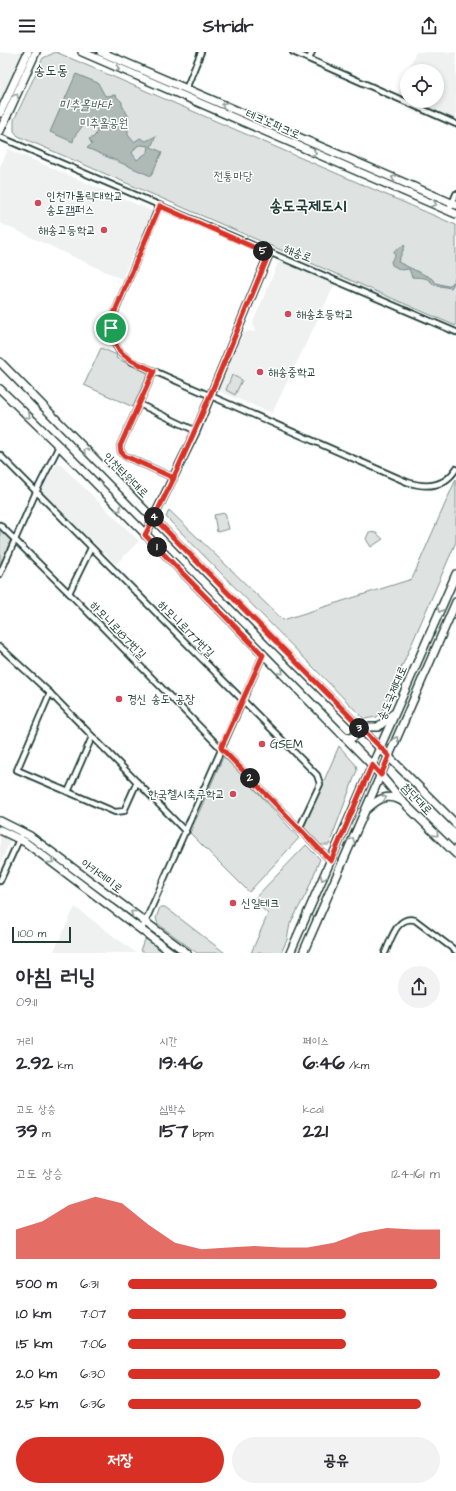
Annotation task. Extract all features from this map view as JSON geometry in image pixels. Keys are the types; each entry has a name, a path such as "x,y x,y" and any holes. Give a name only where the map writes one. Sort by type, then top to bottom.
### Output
{"main road":[{"path":"0,113 28,52"},
{"path":"0,131 36,52"},
{"name":"테크노파크로","path":"82,52 182,97 453,212"},
{"name":"테크노파크로","path":"101,52 454,204"},
{"path":"145,535 196,431 269,254"},
{"name":"인천타워대로","path":"0,362 380,749 389,756"},
{"path":"0,389 59,446 381,775"},
{"name":"송도국제대로","path":"290,953 456,574"},
{"name":"송도국제대로","path":"303,953 456,602"},
{"path":"344,737 352,738 355,736 356,724 365,727 378,727 396,712"},
{"name":"첨단대로","path":"389,756 456,824"},
{"name":"첨단대로","path":"381,775 404,803 456,854"},
{"path":"365,810 377,800 384,797 396,798 404,803"},
{"name":"아카데미로","path":"0,821 146,922 187,953"},
{"name":"아카데미로","path":"0,830 21,835 172,953"}],"street":[{"path":"182,97 201,52"},
{"path":"293,52 456,124"},
{"path":"309,59 312,52"},
{"name":"해송로","path":"0,137 269,254 284,257 456,332"},
{"path":"453,212 456,194"},
{"path":"160,206 113,316 111,328 114,341 120,352 131,361 210,397 416,485 428,486 440,483 450,477 456,469"},
{"path":"154,371 120,446 121,452 125,456 174,478"},
{"path":"139,404 196,431"},
{"path":"0,574 36,492 59,446"},
{"name":"하모니로177번길","path":"0,455 317,775 320,780 320,784 299,829"},
{"name":"하모니로187번길","path":"0,525 331,861"},
{"path":"69,594 91,548"},
{"path":"0,647 50,694 186,832"},
{"path":"142,929 263,655"},
{"path":"50,694 17,770 115,812 120,812 126,807 137,782"},
{"path":"68,792 92,736"},
{"path":"0,881 21,835"},
{"path":"386,953 398,926 401,922 409,918 415,920 456,951"}],"shaded area":[{"path":"0,52 22,52 0,101"},
{"path":"416,52 456,52 456,121 429,108 444,108 444,64 411,64"},
{"path":"8,149 152,211 122,279 0,223 0,167"},
{"path":"282,261 336,282 272,413 218,391 243,333 250,331 255,332 253,322 278,263"},
{"path":"58,462 139,541 116,564 41,491"},
{"path":"0,831 5,833 10,841 0,864"},
{"path":"75,907 136,953 53,953"}],"green space":[{"name":"미추홀공원","path":"56,52 456,225 456,326 18,136 14,131 14,120 43,58"},
{"path":"101,348 117,355 116,358 148,373 133,407 84,385"},
{"path":"232,375 242,380 235,395 226,390"},
{"path":"456,479 456,542 383,710 377,717 364,719 166,517 169,510 283,620 412,579"},
{"path":"225,513 229,529 217,532 214,515"},
{"path":"0,528 11,539 0,566"},
{"path":"369,532 376,533 383,539 371,547 366,539"},
{"path":"339,746 356,765 357,770 329,845 321,845 304,827"},
{"name":"한국첼시축구학교","path":"224,755 299,838 249,892 190,833"},
{"path":"306,845 320,859 307,892 290,924 287,940 281,953 251,953 268,914 253,900"},
{"path":"160,907 165,907 225,953 197,953 158,924 156,918"},
{"path":"146,938 165,953 144,953 140,950"}],"water":[{"name":"미추홀바다","path":"76,74 98,83 105,96 115,95 122,102 122,105 129,117 123,119 122,124 128,129 128,135 134,142 140,138 146,141 156,136 151,147 162,152 151,176 87,148 92,144 89,139 94,137 97,132 96,127 84,124 74,137 73,142 50,132 61,107 65,105 65,99","holes":["137,146 149,146 148,152 137,160 132,153"]},
{"path":"404,245 405,246 398,262 431,278 436,283 447,286 452,284 456,276 455,282 451,288 434,285 429,280 424,278 412,277 409,269 401,270 392,265 391,261 395,256 394,251"}],"place":[{"name":"인천가톨릭대학교 송도캠퍼스","path":"38,203"},
{"name":"해송고등학교","path":"104,230"},
{"name":"해송초등학교","path":"288,314"},
{"name":"해송중학교","path":"260,372"},
{"name":"경신 송도 공장","path":"119,699"},
{"name":"GSEM","path":"262,744"},
{"name":"한국첼시축구학교","path":"233,794"},
{"name":"신일테크","path":"233,903"}],"district":[{"name":"송도동","path":"51,70"},
{"name":"송도국제도시","path":"308,205"}],"route":[{"path":"111,328 113,316 160,206 269,254 196,431 174,478 154,518 380,749 389,756 381,775 372,765 331,861 221,748 263,655 145,535 174,478 125,456 120,450 120,446 154,371 131,361 120,352 116,347 111,328"}],"park label":[{"name":"전통마당","path":"233,176"}]}
